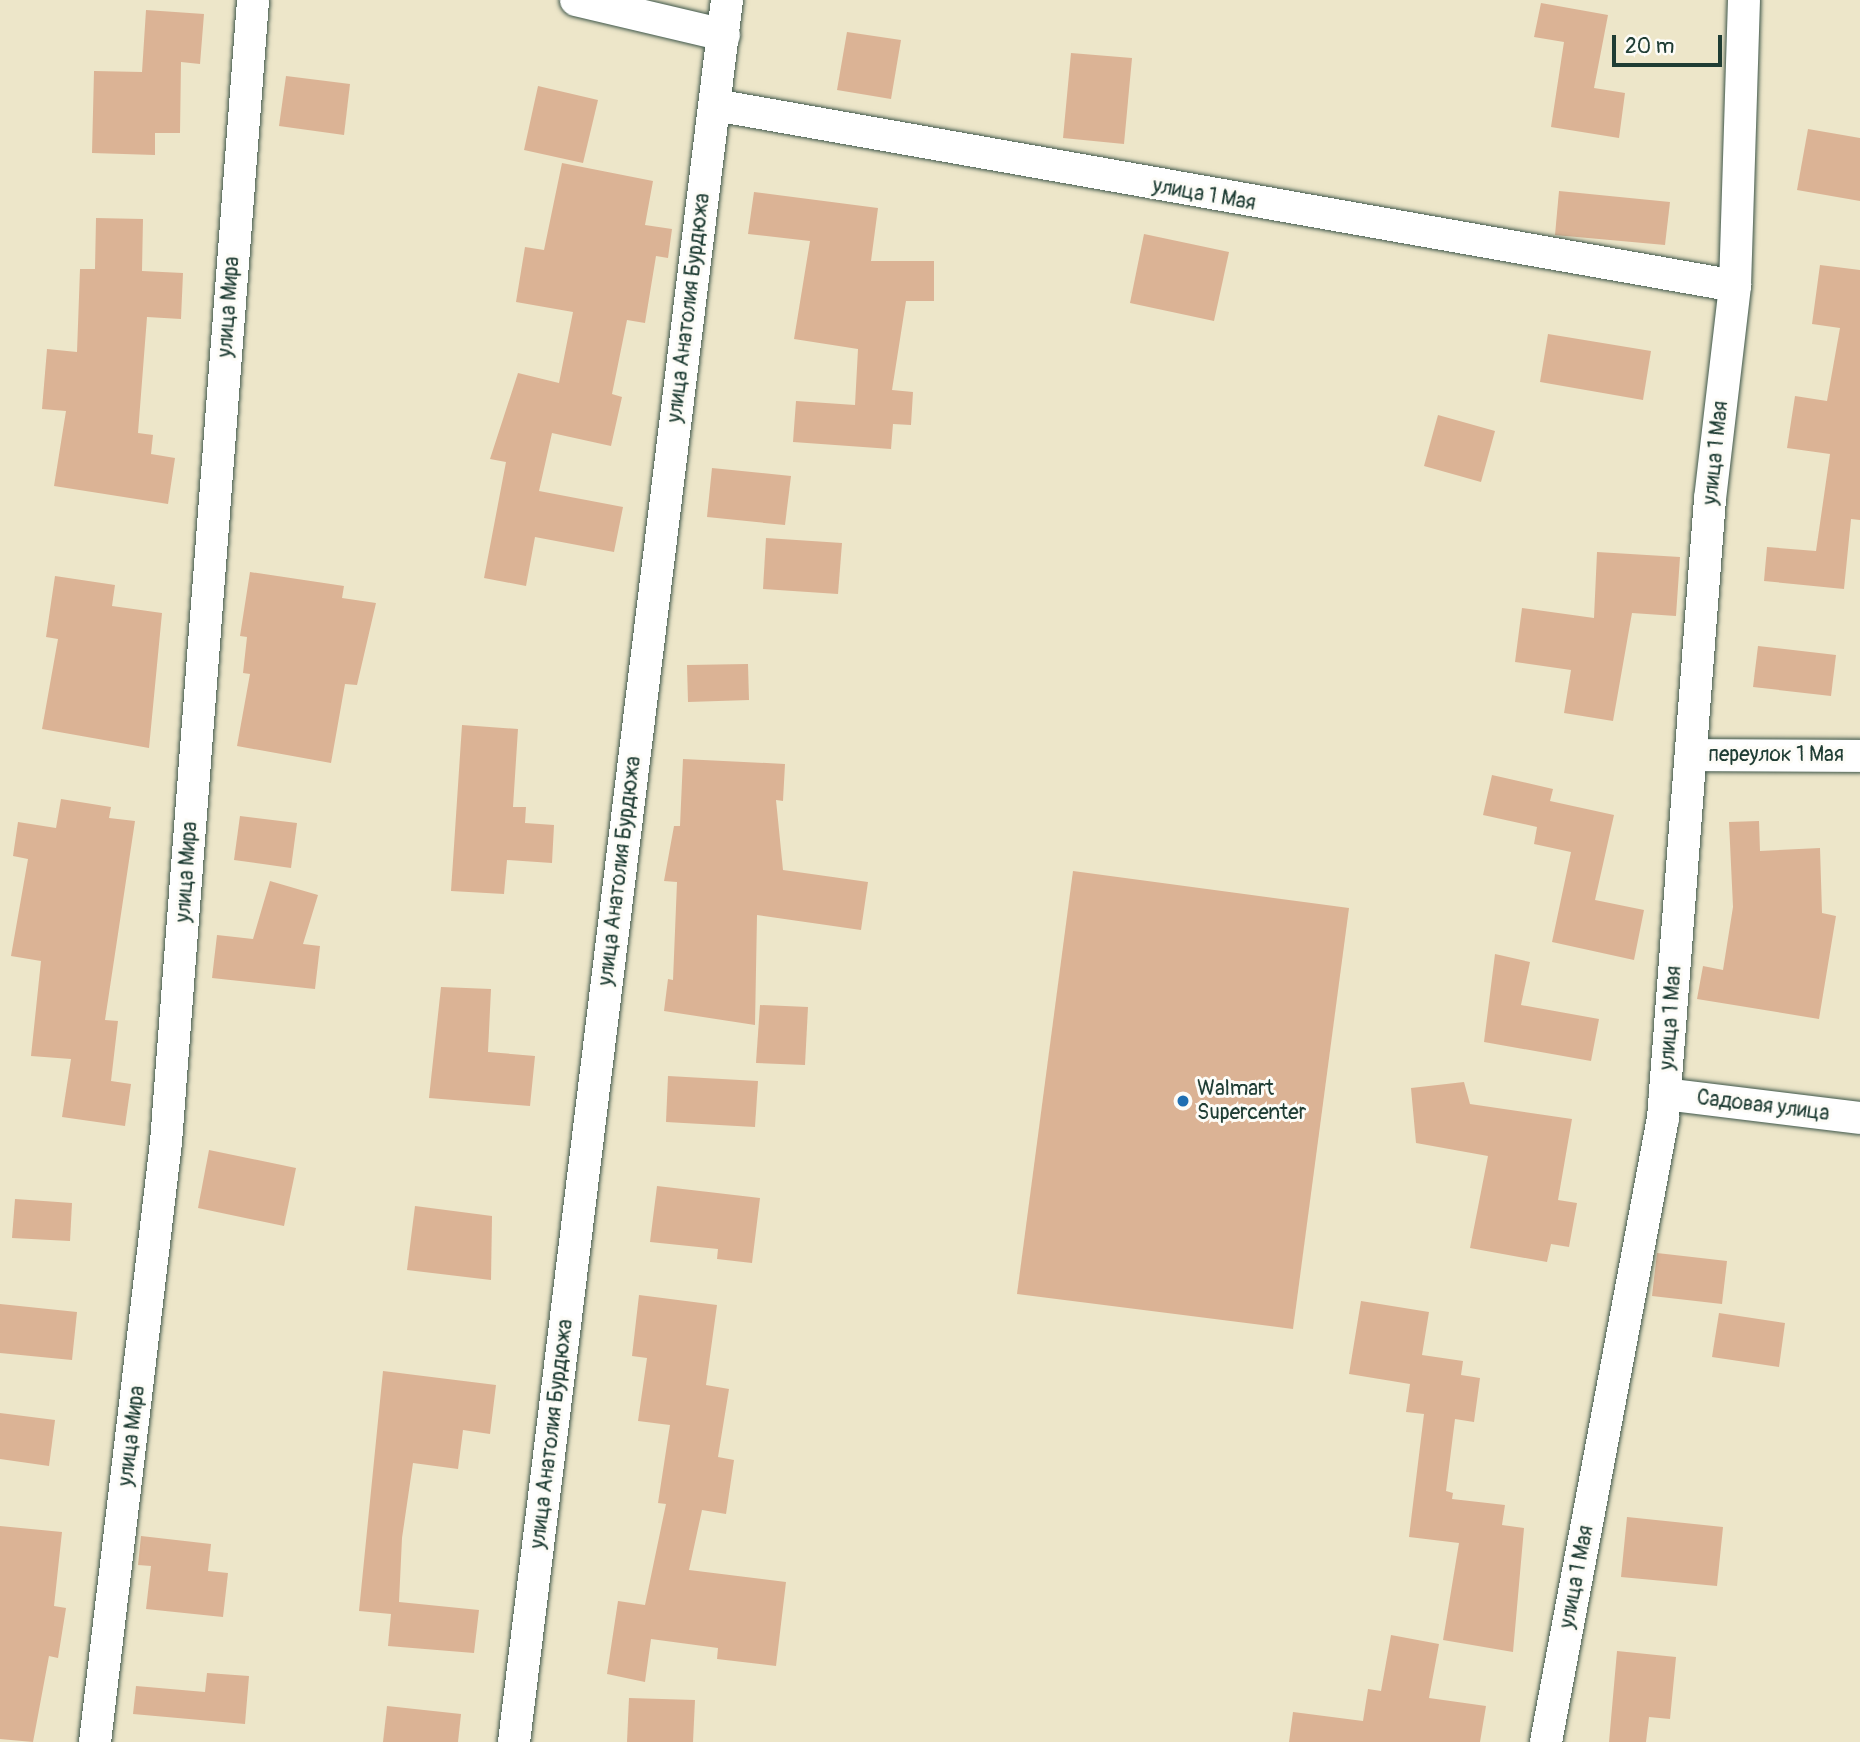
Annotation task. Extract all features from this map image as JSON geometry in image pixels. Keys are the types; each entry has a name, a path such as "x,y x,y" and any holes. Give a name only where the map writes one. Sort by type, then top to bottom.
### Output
{"street":[{"name":"улица Мира","path":"95,1742 166,1142 253,0"},
{"path":"576,0 724,35"},
{"name":"улица Анатолия Бурдюжа","path":"514,1742 727,0"},
{"name":"улица 1 Мая","path":"1546,1742 1665,1094 1710,499 1735,286 1744,0"},
{"name":"улица 1 Мая","path":"715,105 1735,286"},
{"name":"переулок 1 Мая","path":"1692,755 1860,756"},
{"name":"Садовая улица","path":"1665,1094 1860,1118"}],"building":[{"path":"1541,3 1608,15 1594,88 1625,93 1619,138 1551,127 1564,42 1534,37"},
{"path":"146,10 204,14 200,64 181,62 180,133 155,133 155,155 92,153 94,71 142,72"},
{"path":"847,32 901,40 891,99 837,90"},
{"path":"1071,53 1132,58 1124,144 1063,138"},
{"path":"286,76 350,84 344,135 279,126"},
{"path":"538,86 598,100 583,163 524,150"},
{"path":"1808,129 1860,138 1860,201 1797,190"},
{"path":"562,163 653,181 645,225 672,229 668,258 656,256 645,323 627,320 612,394 622,397 611,446 552,433 539,491 623,507 614,552 535,537 526,586 484,578 506,462 490,459 518,373 559,383 573,312 516,302 525,247 544,250"},
{"path":"1559,191 1670,202 1665,245 1555,235"},
{"path":"754,192 878,208 871,261 934,261 934,301 906,301 892,390 913,392 911,425 893,424 891,449 793,442 796,401 855,405 858,349 794,339 810,241 748,234"},
{"path":"96,218 143,219 142,271 183,273 181,319 147,317 138,433 153,435 151,454 175,458 168,504 54,486 66,411 42,409 47,349 77,352 80,269 95,269"},
{"path":"1144,234 1229,252 1214,321 1130,303"},
{"path":"1820,265 1860,270 1860,520 1851,519 1844,589 1764,581 1767,547 1816,551 1830,454 1787,448 1795,396 1827,401 1840,328 1812,324"},
{"path":"1548,334 1651,351 1643,400 1540,382"},
{"path":"1438,415 1495,431 1481,482 1424,466"},
{"path":"712,468 791,476 785,525 707,517"},
{"path":"766,538 842,543 838,594 763,589"},
{"path":"1597,552 1680,557 1676,616 1632,613 1613,721 1564,713 1571,670 1515,662 1522,608 1594,618"},
{"path":"250,572 344,586 342,598 376,603 357,685 345,684 331,763 237,746 250,674 243,673 247,637 240,636"},
{"path":"55,576 115,585 112,606 162,613 149,748 42,729 58,639 46,637"},
{"path":"1758,646 1836,655 1831,696 1753,687"},
{"path":"748,664 749,700 688,702 687,665"},
{"path":"462,725 518,729 513,807 526,807 525,823 554,825 552,863 507,860 504,894 451,891"},
{"path":"683,759 785,764 783,801 776,800 783,870 868,882 861,930 757,915 755,1025 664,1011 668,979 673,980 677,882 664,881 674,826 680,826"},
{"path":"1492,775 1553,789 1550,801 1614,815 1595,900 1644,910 1634,960 1552,942 1571,852 1534,844 1537,827 1483,815"},
{"path":"61,799 111,807 109,818 135,821 105,1020 118,1021 111,1081 131,1084 125,1126 62,1117 71,1059 31,1056 41,961 11,956 28,859 13,856 18,822 56,828"},
{"path":"240,816 297,823 291,868 234,860"},
{"path":"1759,821 1760,851 1820,848 1822,913 1836,916 1819,1019 1697,999 1703,966 1723,970 1733,907 1729,822"},
{"name":"Walmart Supercenter","path":"1073,871 1349,908 1293,1329 1017,1294"},
{"path":"270,881 318,895 303,944 320,946 315,989 212,978 217,935 253,939"},
{"path":"1495,954 1530,962 1521,1005 1599,1019 1591,1061 1484,1042"},
{"path":"441,987 491,989 488,1052 535,1056 530,1106 429,1098"},
{"path":"760,1005 808,1007 805,1065 756,1063"},
{"path":"668,1076 758,1081 755,1127 666,1122"},
{"path":"1464,1082 1470,1104 1572,1119 1558,1200 1577,1203 1569,1247 1551,1244 1547,1262 1470,1248 1488,1156 1416,1143 1411,1088"},
{"path":"209,1150 296,1168 284,1226 198,1208"},
{"path":"657,1186 760,1198 752,1263 717,1259 718,1249 650,1242"},
{"path":"15,1199 72,1203 70,1241 12,1238"},
{"path":"415,1206 492,1216 491,1280 407,1270"},
{"path":"1657,1253 1727,1261 1722,1304 1652,1296"},
{"path":"639,1295 717,1305 706,1385 729,1389 718,1457 734,1460 726,1514 702,1510 689,1570 786,1582 776,1666 717,1659 718,1648 651,1639 645,1682 607,1674 618,1601 645,1605 666,1504 658,1503 670,1425 638,1421 647,1358 632,1356"},
{"path":"1361,1301 1429,1312 1422,1355 1463,1361 1461,1375 1480,1378 1474,1422 1455,1419 1446,1491 1453,1493 1452,1499 1505,1505 1502,1525 1524,1528 1513,1652 1443,1640 1459,1543 1409,1537 1424,1414 1406,1412 1410,1384 1349,1374"},
{"path":"0,1304 77,1312 72,1360 0,1353"},
{"path":"1719,1313 1785,1323 1779,1367 1712,1357"},
{"path":"383,1371 496,1385 490,1434 463,1430 458,1469 413,1463 402,1538 399,1602 479,1610 474,1653 388,1646 391,1614 359,1611"},
{"path":"0,1413 55,1420 49,1466 0,1459"},
{"path":"1627,1517 1723,1527 1717,1586 1621,1577"},
{"path":"0,1526 62,1532 54,1606 66,1608 58,1658 49,1656 33,1742 0,1739"},
{"path":"141,1536 211,1544 208,1571 228,1573 223,1617 146,1609 151,1566 138,1565"},
{"path":"1391,1635 1439,1644 1429,1698 1486,1706 1480,1742 1289,1742 1293,1712 1363,1721 1368,1689 1381,1691"},
{"path":"1617,1651 1676,1657 1670,1719 1649,1717 1646,1742 1609,1742"},
{"path":"207,1673 249,1676 245,1724 133,1714 136,1686 205,1692"},
{"path":"629,1698 695,1700 693,1742 627,1742"},
{"path":"387,1706 461,1714 458,1742 383,1742"}],"place":[{"name":"Walmart Supercenter","path":"1183,1101"}]}
